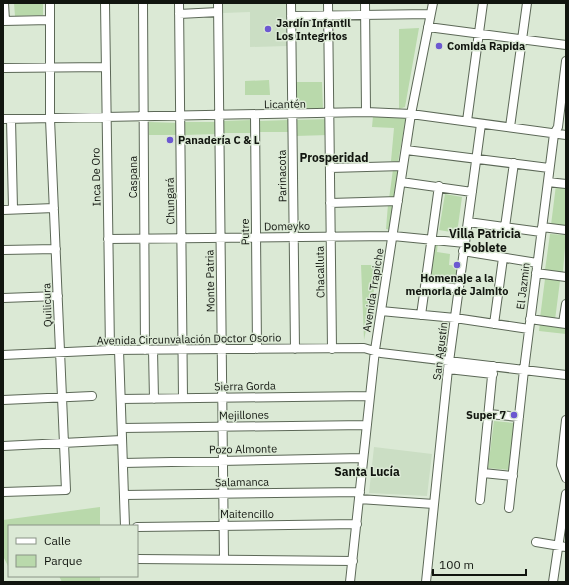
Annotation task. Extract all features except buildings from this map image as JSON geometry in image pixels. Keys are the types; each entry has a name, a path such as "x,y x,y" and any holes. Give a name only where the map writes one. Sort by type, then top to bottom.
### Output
{"street":[{"path":"4,3 4,21 50,20"},
{"name":"Quilicura","path":"3,492 66,490 50,119 50,3"},
{"name":"Inca De Oro","path":"105,3 110,350"},
{"name":"Caspana","path":"143,3 144,239 149,350 154,399"},
{"name":"Chungará","path":"179,3 183,398"},
{"name":"Monte Patria","path":"218,3 224,558"},
{"name":"Parinacota","path":"291,3 295,349"},
{"name":"Chacalluta","path":"328,3 332,348"},
{"path":"365,3 366,112"},
{"name":"Avenida Trapiche","path":"350,582 375,350 411,114 432,3"},
{"path":"467,122 483,3"},
{"path":"510,128 527,3"},
{"path":"179,14 218,12"},
{"path":"291,16 430,14"},
{"path":"428,27 566,45"},
{"name":"El Jazmin","path":"509,508 530,319 554,134 558,127 566,61"},
{"path":"3,68 106,67"},
{"name":"Licantén","path":"7,119 329,114 366,112 411,114 566,135"},
{"name":"Putre","path":"255,115 258,349"},
{"path":"7,119 13,210"},
{"name":"San Agustín","path":"426,582 448,365 481,124"},
{"path":"406,150 550,168"},
{"path":"505,227 514,163"},
{"path":"330,168 403,166"},
{"path":"401,182 439,186 472,192"},
{"path":"548,182 566,184"},
{"path":"421,315 439,186"},
{"path":"330,203 398,202"},
{"path":"3,210 54,208"},
{"path":"468,222 505,227 566,230"},
{"name":"Domeyko","path":"108,240 393,236 431,240 464,247 503,258 538,262"},
{"path":"3,250 56,249"},
{"path":"494,324 503,258"},
{"path":"536,273 566,277"},
{"path":"426,284 459,289"},
{"path":"3,298 58,296"},
{"path":"530,319 565,323 566,304"},
{"path":"381,311 455,318 529,329"},
{"name":"Avenida Circunvalación Doctor Osorio","path":"3,355 110,350 364,348 381,353 448,365 493,370 524,370 566,375"},
{"path":"119,350 125,525"},
{"path":"480,500 493,370"},
{"path":"3,400 92,396"},
{"name":"Sierra Gorda","path":"121,399 370,396"},
{"path":"489,414 519,417"},
{"path":"566,420 564,465 566,478"},
{"name":"Mejillones","path":"122,428 367,425"},
{"path":"3,446 122,440"},
{"name":"Pozo Almonte","path":"123,463 364,458"},
{"path":"483,473 513,476"},
{"name":"Salamanca","path":"124,495 223,494 360,496 434,504"},
{"path":"553,582 562,546 566,494"},
{"name":"Maitencillo","path":"138,527 356,524"},
{"path":"536,542 562,546"},
{"path":"138,559 224,558 353,561"}],"shaded area":[{"name":"Jardín Infantil Los Integritos","path":"223,3 286,3 287,46 250,47 250,12 223,13"},
{"path":"374,447 432,454 427,496 369,493"}],"green space":[{"path":"14,3 43,3 43,15 15,16"},
{"path":"419,28 405,107 399,109 399,29"},
{"path":"269,80 270,95 245,95 245,81"},
{"path":"294,82 322,82 323,109 294,110"},
{"path":"373,116 406,117 398,162 391,161 394,128 372,127"},
{"path":"329,119 329,135 295,136 294,120"},
{"path":"252,120 253,133 223,133 224,121"},
{"path":"289,120 289,132 259,132 259,121"},
{"path":"149,122 179,123 179,135 149,135"},
{"path":"183,122 218,122 218,134 184,135"},
{"path":"393,169 399,169 395,199 389,199"},
{"path":"556,185 566,187 566,227 551,225"},
{"path":"445,194 462,197 457,233 439,230"},
{"path":"388,204 394,204 391,230 386,229"},
{"path":"550,234 566,235 563,272 545,270"},
{"path":"432,240 438,241 437,252 450,254 449,265 461,266 458,288 426,283"},
{"path":"361,265 379,265 364,340"},
{"path":"545,279 560,281 555,320 540,318"},
{"path":"540,323 566,328 566,334 539,331"},
{"path":"494,421 514,423 509,470 488,468"},
{"path":"100,507 100,525 8,525 8,566 3,556 3,520"},
{"path":"60,577 100,577 100,582 62,582"}],"place":[{"name":"Jardín Infantil Los Integritos","path":"268,29"},
{"name":"Comida Rapida","path":"439,46"},
{"name":"Panadería C & L","path":"170,140"},
{"name":"Homenaje a la memoria de Jaimito","path":"457,265"},
{"name":"Super 7","path":"514,415"}],"district":[{"name":"Prosperidad","path":"334,158"},
{"name":"Villa Patricia Poblete","path":"485,241"},
{"name":"Santa Lucía","path":"367,472"}]}
